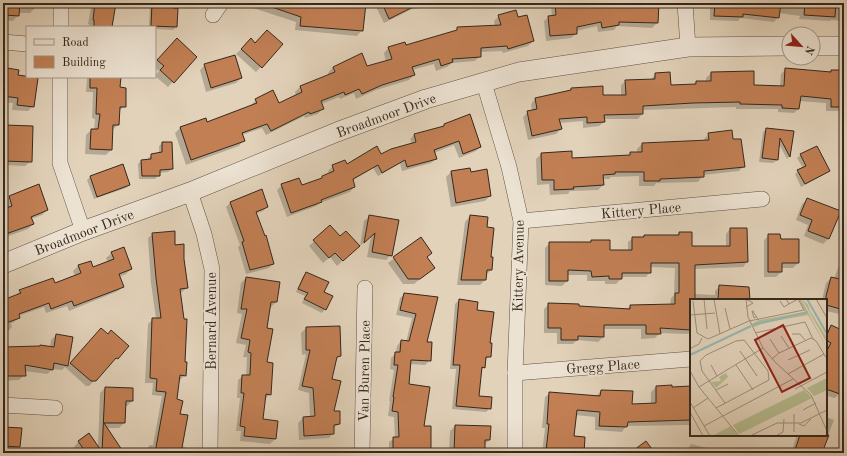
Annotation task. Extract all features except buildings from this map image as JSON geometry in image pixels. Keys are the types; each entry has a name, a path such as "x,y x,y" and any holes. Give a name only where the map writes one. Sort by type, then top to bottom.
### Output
{"street":[{"path":"61,3 61,26"},
{"path":"685,3 688,47"},
{"path":"3,42 26,44"},
{"name":"Broadmoor Drive","path":"3,264 83,231 190,192 337,132 418,102 519,72 688,47 781,46"},
{"path":"821,46 844,46"},
{"path":"60,78 60,163 83,231"},
{"name":"Kittery Avenue","path":"484,83 509,167 520,221 515,372 515,453"},
{"name":"Bernard Avenue","path":"190,192 204,234 212,269 210,453"},
{"name":"Kittery Place","path":"520,221 762,199"},
{"name":"Van Buren Place","path":"362,453 365,288"},
{"name":"Gregg Place","path":"515,372 690,359"},
{"path":"3,405 55,408"}]}
